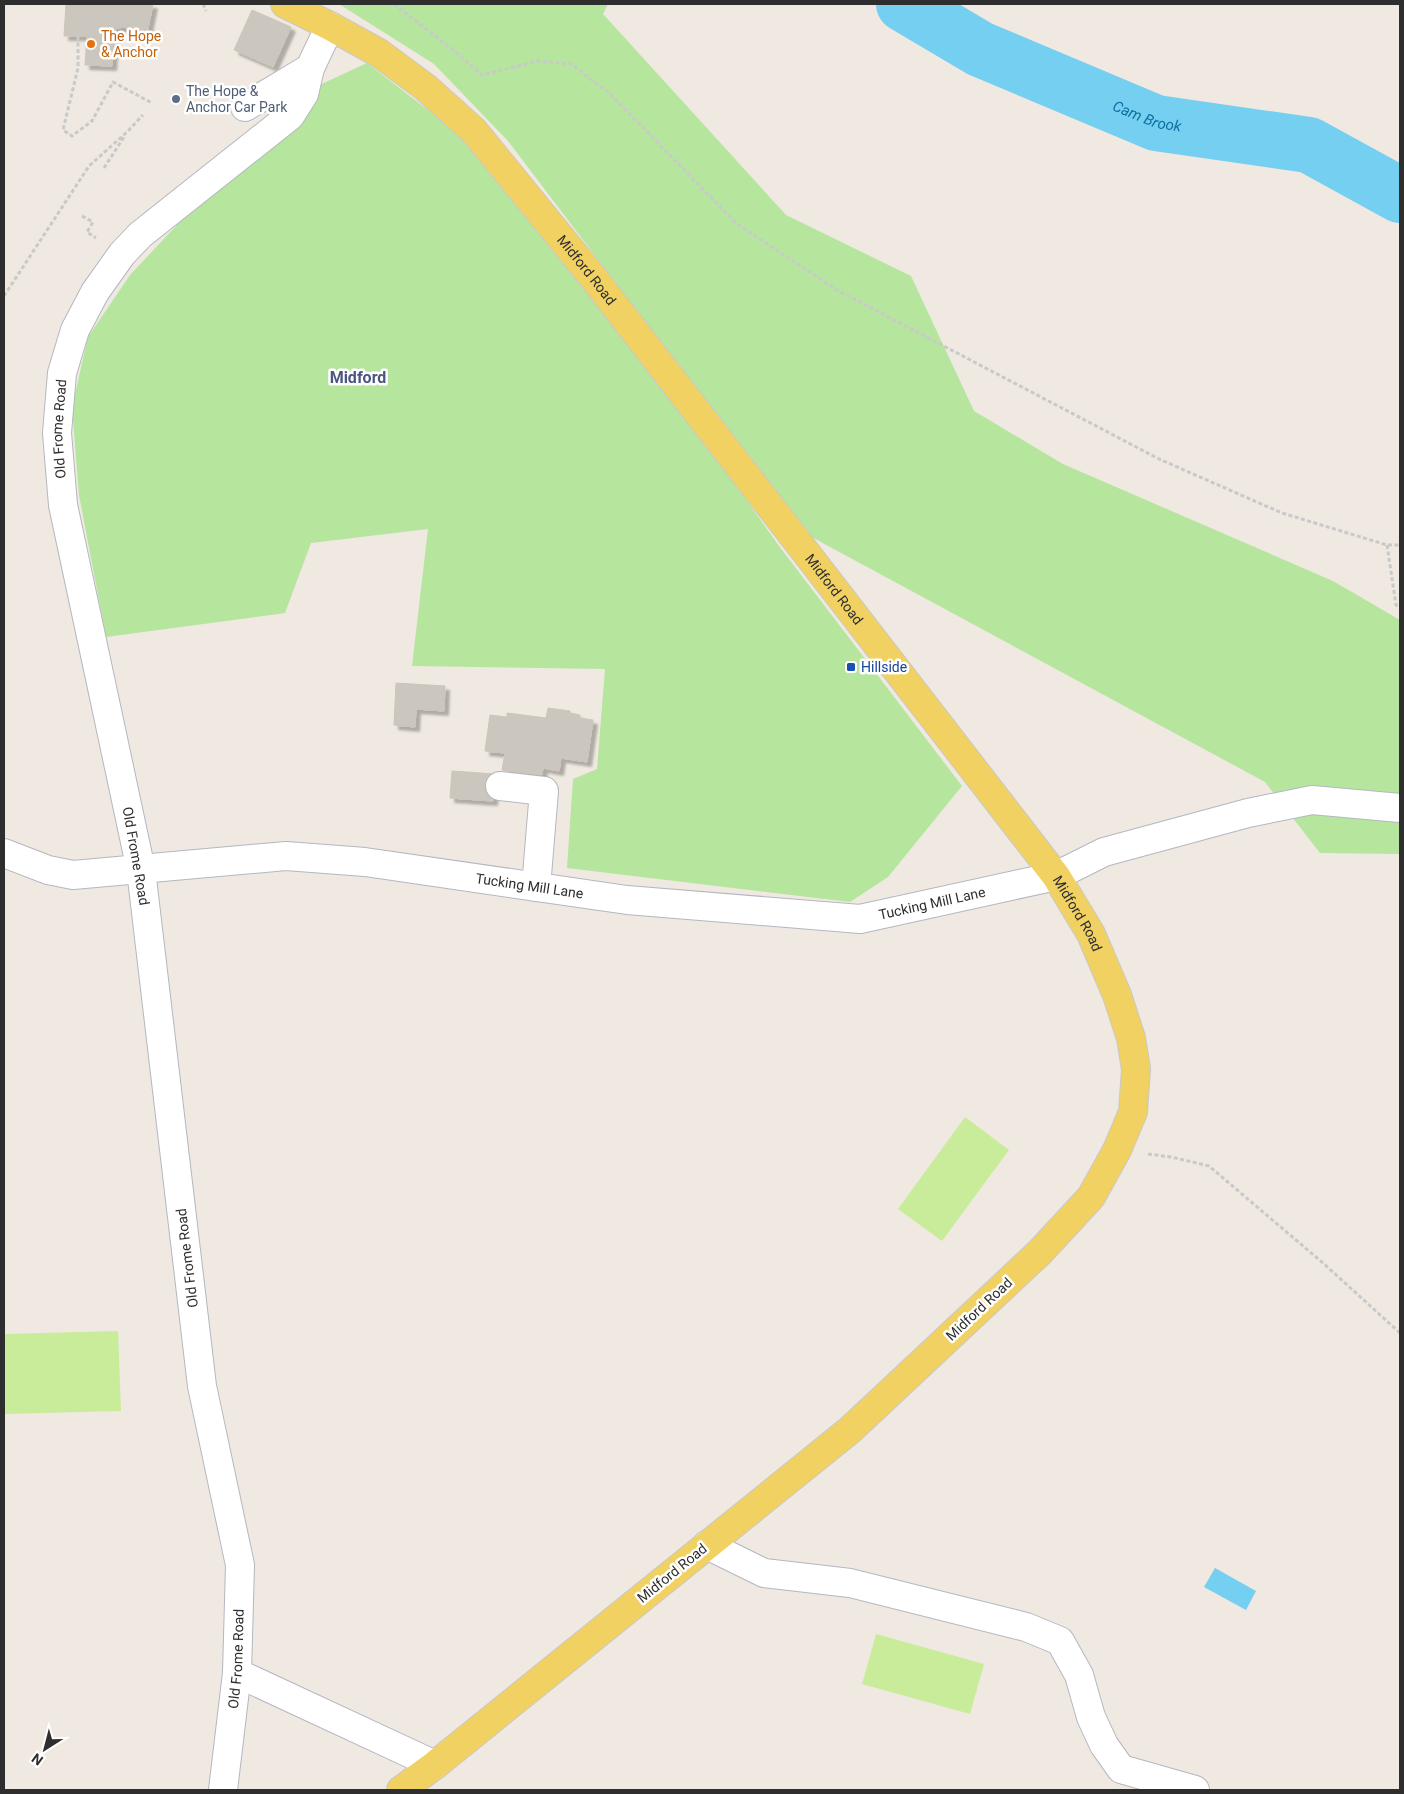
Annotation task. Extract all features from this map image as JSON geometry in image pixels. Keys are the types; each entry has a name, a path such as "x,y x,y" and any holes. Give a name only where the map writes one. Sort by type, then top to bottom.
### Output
{"main road":[{"name":"Midford Road","path":"285,4 330,26 386,58 425,87 474,131 592,276 1056,876 1091,934 1117,994 1131,1038 1136,1069 1133,1112 1118,1150 1091,1197 1040,1252 850,1430 402,1790"}],"street":[{"name":"Old Frome Road","path":"223,1790 237,1673 240,1565 202,1386 141,870 63,506 56,432 62,373 75,330 95,292 122,254 140,235 290,116 304,94 310,68 330,26"},
{"path":"245,107 310,68"},
{"path":"500,786 544,791 536,887"},
{"name":"Tucking Mill Lane","path":"4,853 48,870 72,875 286,856 365,862 627,900 860,919 1056,876 1104,852 1248,813 1312,800 1400,808"},
{"path":"707,1546 764,1573 850,1583 1026,1627 1060,1641 1078,1675 1091,1717 1104,1746 1121,1769 1195,1790"},
{"path":"237,1673 435,1765"}],"path":[{"path":"203,4 206,11"},
{"path":"394,4 452,48 482,75 538,61 571,64 609,93 737,224 837,290 1159,460 1282,513 1387,545 1400,545"},
{"path":"78,36 78,68 62,130 72,136 92,121 113,82 152,103"},
{"path":"4,296 89,166 127,132 142,115"},
{"path":"104,168 127,132"},
{"path":"1387,545 1396,605 1400,607"},
{"path":"1118,1150 1171,1157 1209,1166 1323,1263 1400,1333"}],"green space":[{"path":"339,4 608,4 603,14 786,215 911,276 974,411 1063,464 1333,581 1400,620 1400,854 1320,853 1265,782 806,534 508,141 434,64"},
{"path":"367,63 458,133 592,282 779,546 962,786 888,877 850,902 567,868 573,779 597,769 605,669 412,666 428,529 311,543 285,613 106,637 79,495 72,407 88,337 130,275 300,94"},
{"path":"965,1117 1009,1150 942,1241 898,1209"},
{"path":"118,1331 121,1411 4,1414 4,1334"},
{"path":"876,1634 984,1664 970,1714 862,1684"}],"water":[{"path":"1215,1568 1256,1591 1246,1610 1204,1587"}],"building":[{"path":"66,4 153,4 147,33 123,27 115,29 112,66 85,65 87,36 64,36"},
{"path":"252,10 291,27 273,67 234,50"},
{"path":"396,683 445,686 444,711 416,709 415,727 394,725"},
{"path":"548,708 570,711 570,713 580,715 580,718 593,720 587,762 561,758 559,771 543,768 542,775 502,770 505,753 485,751 490,715 507,717 507,713 546,718"},
{"path":"452,771 495,774 493,801 450,798"}],"waterway":[{"name":"Cam Brook","path":"904,4 980,49 1156,123 1309,145 1400,195"}],"place":[{"name":"The Hope & Anchor","path":"91,44"},
{"name":"The Hope & Anchor Car Park","path":"176,99"},
{"name":"Hillside","path":"851,667"}],"district":[{"name":"Midford","path":"358,377"}]}
